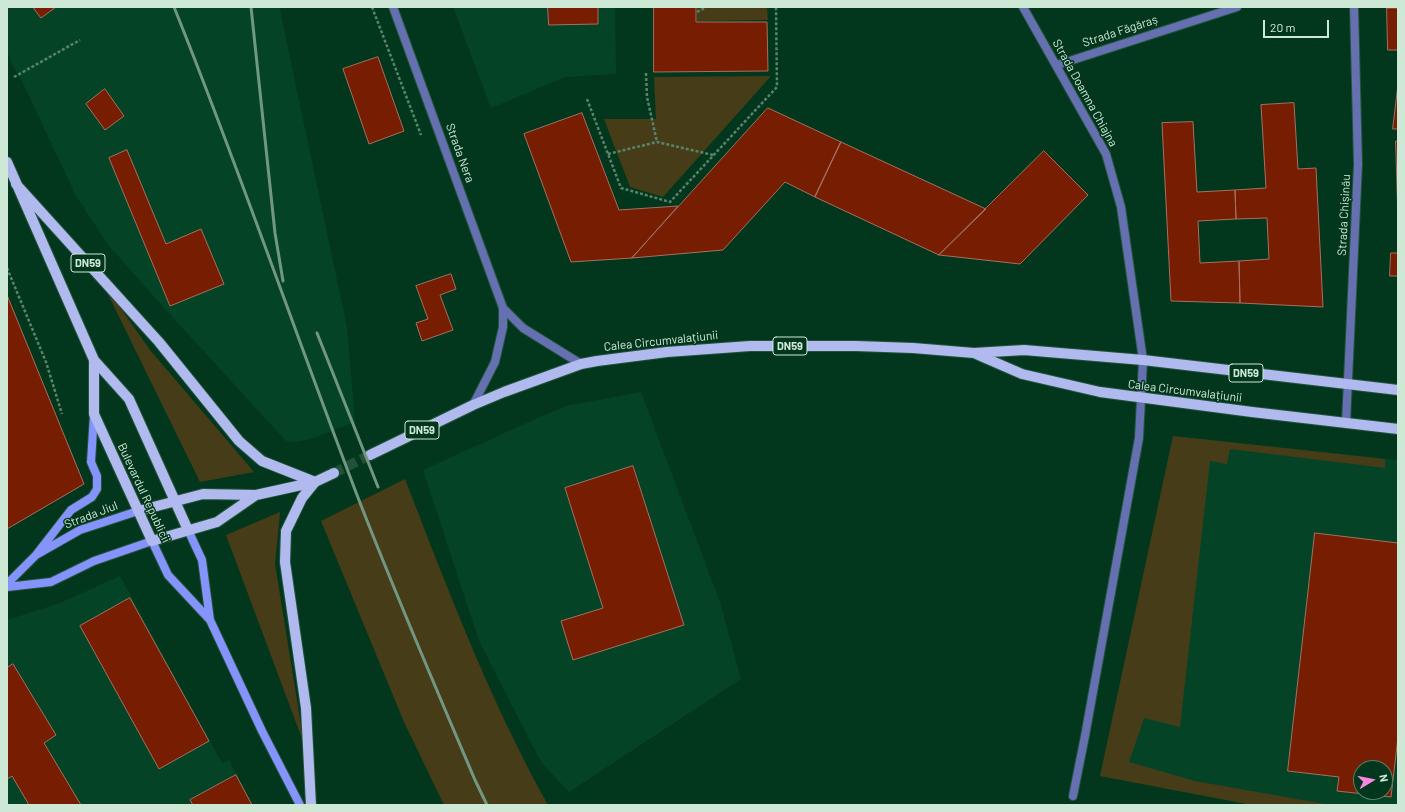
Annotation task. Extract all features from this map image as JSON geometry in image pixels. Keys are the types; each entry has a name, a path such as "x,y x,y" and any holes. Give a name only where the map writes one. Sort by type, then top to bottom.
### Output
{"main road":[{"name":"Bulevardul Republicii","path":"7,162 94,360 129,399 202,560 210,620 262,731 300,805"},
{"name":"DN59","path":"16,184 159,342 239,441 262,461 315,482"},
{"name":"Calea Circumvalațiunii","path":"370,455 473,405 581,364 667,352 750,346 856,346 913,348 974,353 1024,350 1143,360 1398,390"},
{"name":"Calea Circumvalațiunii","path":"974,353 1022,374 1100,392 1398,429"},
{"name":"Bulevardul Republicii","path":"94,360 94,414 168,575 210,620"},
{"path":"36,555 71,510 92,497 97,489 97,476 91,462 94,414"},
{"path":"175,500 203,494 256,495 315,482 334,473"},
{"path":"311,805 306,708 285,562 286,531 302,498 315,482"},
{"path":"152,541 216,522 256,495"},
{"name":"Strada Jiul","path":"7,585 36,555 80,530 175,500"},
{"name":"Strada Jiul","path":"7,585 51,582 94,561 152,541"}],"street":[{"name":"Strada Nera","path":"393,7 503,308 503,327 495,362 473,405"},
{"name":"Strada Doamna Chiajna","path":"1024,7 1106,154 1121,208 1143,360 1139,438 1073,796"},
{"name":"Strada Făgăraș","path":"1057,65 1237,7"},
{"name":"Strada Chișinău","path":"1346,423 1358,164 1354,7"},
{"name":"Strada Nera","path":"503,308 523,328 581,364"}],"path":[{"path":"372,7 421,135"},
{"path":"696,12 706,7"},
{"path":"587,99 621,188 670,202 777,87 776,7"},
{"path":"14,77 80,40"},
{"path":"646,73 647,97 657,142"},
{"path":"608,154 657,142 713,155"},
{"path":"7,268 46,362 62,414"}],"shaded area":[{"path":"7,7 280,7 347,327 355,422 308,440 295,442 286,441 109,246 76,196 21,79 14,68 7,51"},
{"path":"453,7 615,7 616,74 565,77 491,108"},
{"path":"697,7 767,7 768,20 697,21"},
{"path":"771,76 663,197 630,187 604,119 656,119 654,77"},
{"path":"102,282 150,350 254,472 200,482"},
{"path":"641,392 720,602 741,679 569,792 541,762 479,641 423,470 566,406"},
{"path":"1173,436 1398,460 1398,805 1252,805 1100,776"},
{"path":"1173,436 1385,459 1385,468 1230,449 1227,464 1210,461 1180,727 1144,718 1129,762 1195,781 1331,805 1252,805 1100,776"},
{"path":"405,479 471,645 507,726 548,805 444,805 404,722 321,521"},
{"path":"280,512 275,564 304,744 226,535"},
{"path":"120,576 222,763 229,760 253,805 7,805 7,620 60,603"}],"building":[{"path":"36,7 56,7 41,18 34,9"},
{"path":"548,7 598,7 598,24 549,25"},
{"path":"654,7 696,7 696,22 767,22 768,71 654,72"},
{"path":"1387,8 1398,8 1398,50 1388,50"},
{"path":"378,57 404,131 369,144 343,69"},
{"path":"1398,85 1398,129 1393,129"},
{"path":"105,89 124,116 105,130 86,104"},
{"path":"1294,103 1298,169 1316,168 1323,307 1240,303 1239,261 1269,259 1267,218 1236,219 1235,190 1266,188 1261,105"},
{"path":"768,108 841,142 815,197 785,182 723,250 632,258"},
{"path":"582,113 619,210 678,206 632,258 571,262 524,134"},
{"path":"1193,122 1197,192 1235,190 1236,219 1198,221 1200,263 1239,261 1240,303 1171,301 1162,123"},
{"path":"1396,141 1398,141 1398,220"},
{"path":"841,142 986,209 939,255 815,197"},
{"path":"127,150 166,244 201,229 224,284 170,306 109,158"},
{"path":"1044,151 1088,195 1020,264 939,255"},
{"path":"1391,253 1398,253 1398,276 1390,276"},
{"path":"451,274 456,289 440,295 453,330 422,341 416,323 428,319 416,286"},
{"path":"7,295 84,484 7,529"},
{"path":"633,466 684,625 573,660 561,621 603,608 565,488"},
{"path":"1315,533 1398,543 1398,737 1393,780 1393,760 1353,760 1353,793 1337,791 1339,777 1288,771"},
{"path":"130,598 209,741 159,769 80,626"},
{"path":"13,664 56,735 44,743 81,805 29,805 12,776 7,779 7,668"},
{"path":"236,775 252,805 193,805 190,800"}],"tunnel":[{"path":"334,473 370,455"}],"railway":[{"path":"174,7 221,128 371,531 430,674 487,805"},
{"path":"251,7 275,233 283,281"},
{"path":"317,333 378,487"}]}
